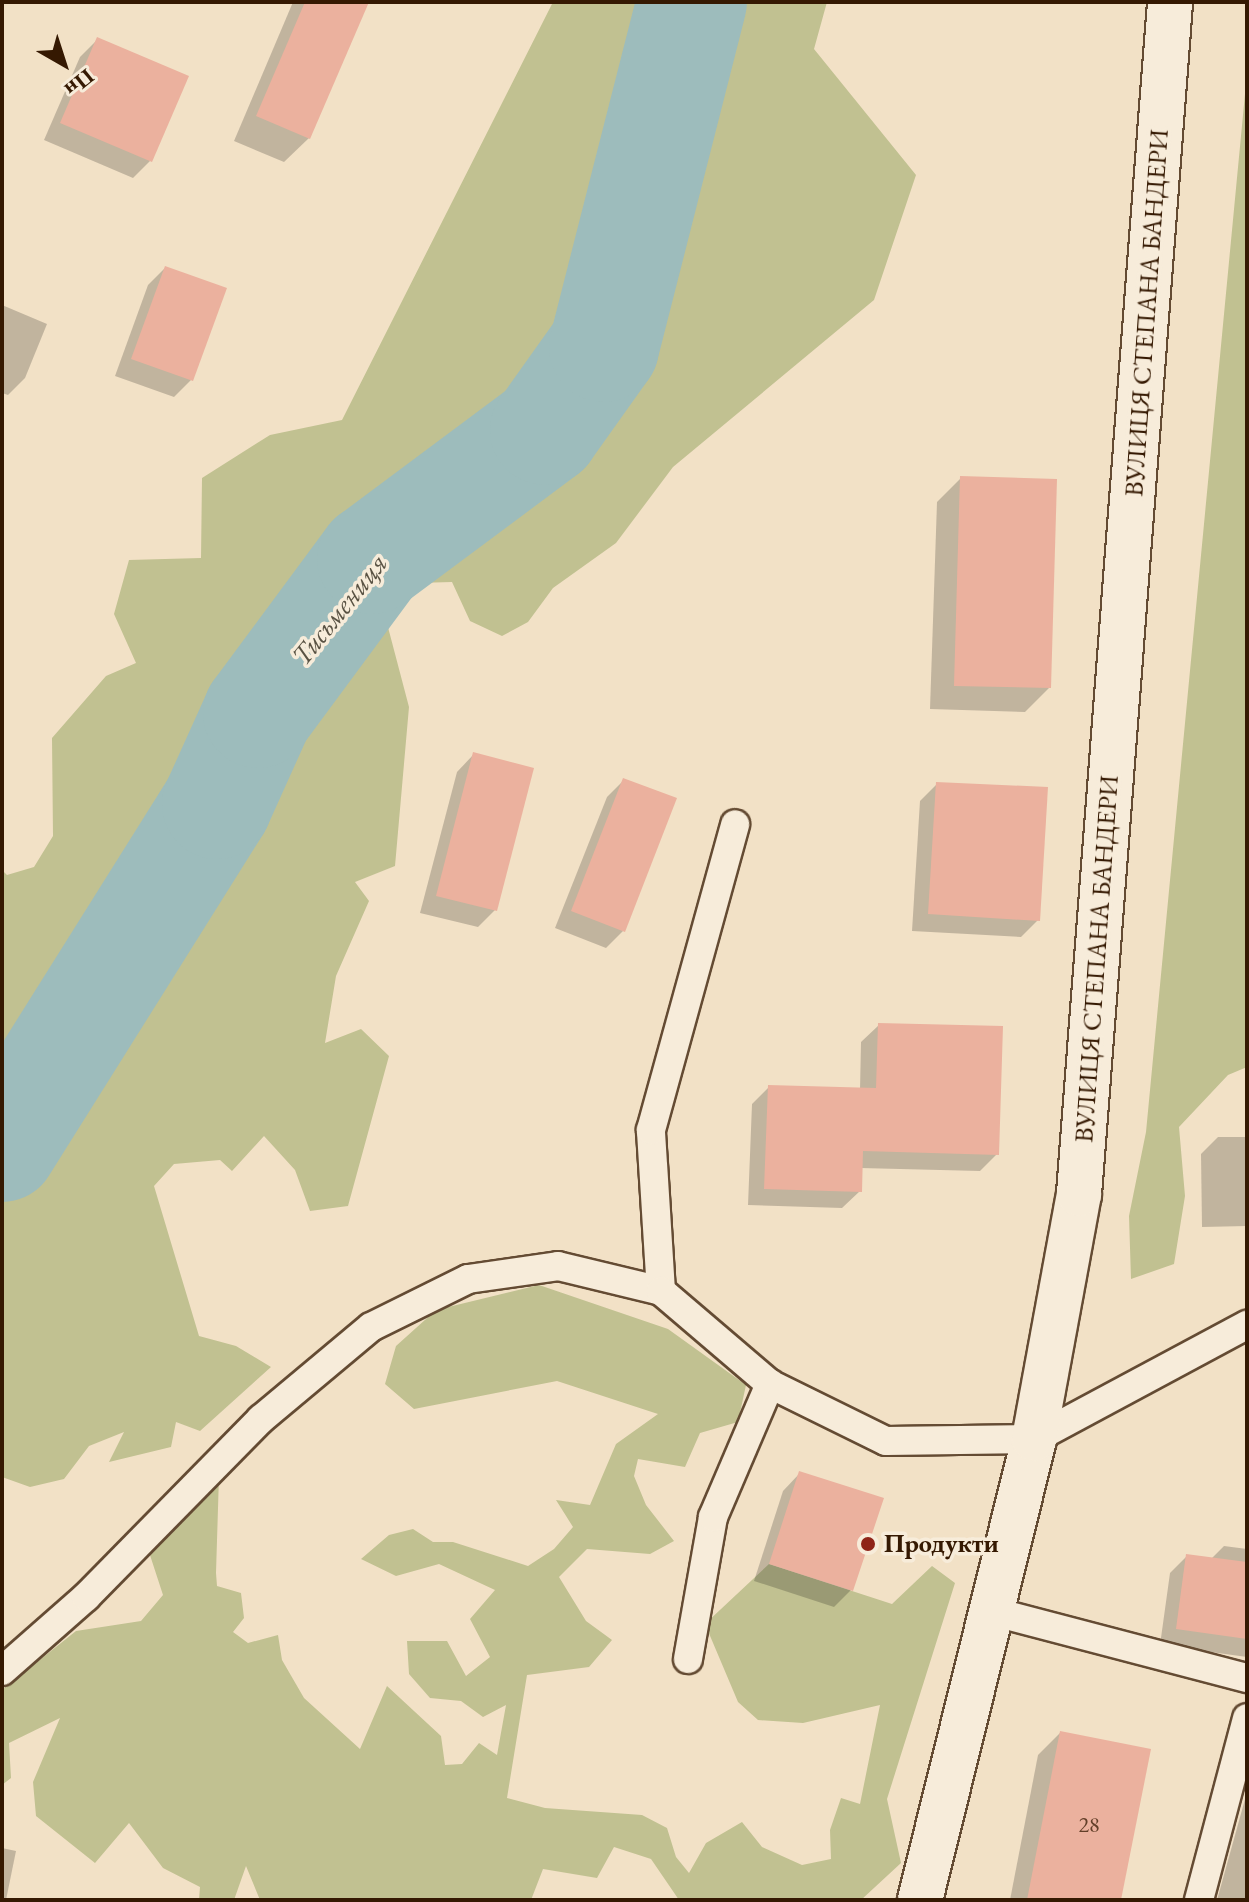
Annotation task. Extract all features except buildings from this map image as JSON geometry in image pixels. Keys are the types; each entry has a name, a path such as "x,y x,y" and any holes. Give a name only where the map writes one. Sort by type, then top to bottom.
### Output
{"main road":[{"name":"ВУЛИЦЯ СТЕПАНА БАНДЕРИ","path":"920,1900 1034,1439 1079,1194 1170,2"}],"lane":[{"path":"661,1291 651,1130 735,824"},
{"path":"2,1671 86,1597 261,1419 371,1327 468,1279 558,1266 661,1291 770,1384 886,1441 1034,1439 1247,1325"},
{"path":"688,1659 713,1517 770,1384"},
{"path":"991,1611 1247,1678"},
{"path":"1199,1900 1247,1718"}],"green space":[{"path":"553,2 827,2 814,49 916,175 874,300 673,467 616,543 553,588 528,622 502,636 470,621 452,582 416,583 384,612 409,707 395,866 355,882 369,901 336,976 325,1043 361,1029 389,1056 348,1206 310,1211 295,1170 264,1136 232,1171 220,1160 174,1164 154,1186 199,1336 236,1346 271,1367 200,1431 176,1422 171,1447 109,1462 124,1432 89,1446 64,1479 30,1487 2,1477 2,870 7,875 34,867 53,836 52,738 106,676 136,663 114,614 129,560 201,558 202,478 270,435 342,420"},
{"path":"1247,73 1247,1067 1228,1075 1179,1127 1185,1196 1174,1264 1131,1279 1129,1216 1146,1132"},
{"path":"539,1285 668,1329 746,1385 738,1422 700,1433 685,1467 638,1459 634,1476 646,1505 674,1541 650,1554 587,1549 559,1577 586,1621 612,1640 589,1667 527,1675 507,1798 545,1808 642,1815 667,1828 676,1857 689,1873 706,1843 742,1822 762,1847 802,1865 831,1859 830,1830 841,1798 860,1804 880,1705 803,1723 758,1720 738,1702 705,1624 769,1564 892,1604 932,1566 955,1583 887,1799 901,1863 861,1900 679,1900 651,1859 614,1847 597,1878 543,1869 531,1900 260,1900 246,1866 234,1900 199,1900 200,1887 163,1868 129,1823 95,1863 36,1816 33,1782 60,1718 9,1743 11,1778 2,1785 2,1690 76,1631 141,1621 163,1595 148,1549 219,1476 217,1586 241,1593 244,1618 233,1632 248,1643 278,1635 282,1660 304,1698 360,1749 387,1686 441,1736 445,1765 462,1764 479,1743 497,1755 506,1705 483,1717 461,1701 430,1698 409,1674 407,1641 447,1641 466,1676 490,1657 470,1619 495,1590 439,1564 396,1576 361,1559 389,1535 413,1529 433,1542 453,1542 528,1566 554,1549 573,1527 556,1500 590,1505 616,1444 658,1414 557,1381 414,1409 385,1384 396,1346 436,1310"}],"waterway":[{"name":"Тисьмениця","path":"2,1147 217,804 258,713 372,559 545,430 604,347 692,2"}],"place":[{"name":"Продукти","path":"868,1544"}]}
